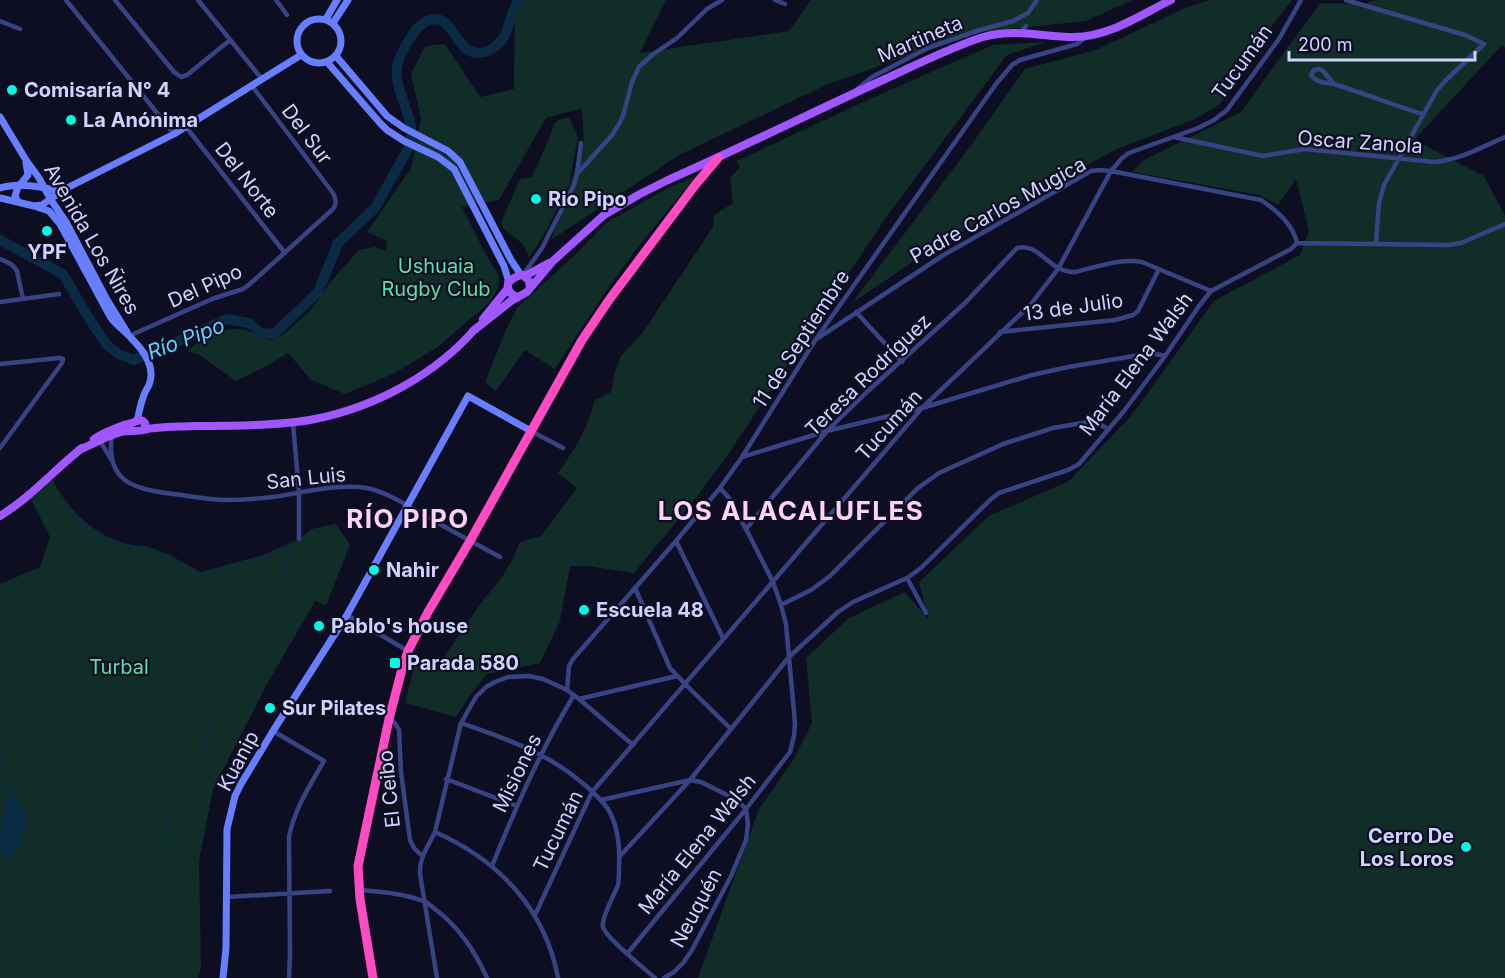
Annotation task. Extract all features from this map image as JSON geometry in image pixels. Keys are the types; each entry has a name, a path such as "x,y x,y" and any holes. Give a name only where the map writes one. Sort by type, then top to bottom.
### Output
{"highway":[{"path":"373,978 359,890 358,866 390,718 408,651 594,320 678,207 718,158"}],"main road":[{"path":"0,516 18,504 79,450 116,428 140,424 176,426 293,423 333,415 388,394 440,362 473,331 518,297 524,295 553,261 590,227 619,206 668,180 848,96 983,38 999,34 1020,33 1087,36 1105,32 1171,0"},
{"path":"473,331 508,285 553,261"},
{"path":"523,275 529,281 530,287"},
{"path":"508,285 511,294 518,297"},
{"path":"99,439 128,431 140,424"}],"street":[{"path":"198,0 262,79"},
{"path":"276,0 287,15"},
{"path":"326,19 337,0"},
{"path":"333,23 348,0"},
{"path":"578,174 619,124 639,67 677,38 707,9 722,0"},
{"path":"775,0 785,4"},
{"name":"Martineta","path":"848,96 872,77 928,48 1012,21 1028,13 1037,0"},
{"name":"Tucumán","path":"535,915 592,792 922,408 1031,304 1058,269 1111,171 1129,153 1214,120 1227,110 1279,39 1301,0"},
{"path":"1346,0 1465,35 1484,44 1437,90 1383,185 1379,202 1376,243"},
{"path":"66,1 174,134"},
{"path":"118,1 174,72 181,77 187,75 230,40"},
{"path":"311,19 326,19 333,23 338,29 341,43 336,56 327,62 313,63 306,60 297,49 297,35 300,28 311,19"},
{"path":"0,21 20,29"},
{"path":"1020,33 1026,26"},
{"name":"11 de Septiembre","path":"567,690 569,666 573,659 720,488 816,339 989,93 1012,65 1020,60 1077,44 1087,36"},
{"path":"34,206 42,204 63,190 174,134 301,55"},
{"path":"336,56 387,116 404,128 448,151 460,162 511,260 523,275 542,248 574,184 578,174 581,143"},
{"path":"327,62 380,123 404,141 438,156 454,169 504,266 508,285"},
{"path":"1334,84 1319,69 1314,70 1311,75 1314,79 1422,114"},
{"name":"Del Sur","path":"252,86 333,193 336,201"},
{"name":"Avenida Los Ñires","path":"0,117 66,222 100,301 117,327 129,336 145,354 152,375 141,404 140,424"},
{"name":"Del Norte","path":"186,127 285,253"},
{"name":"Oscar Zanola","path":"1174,137 1263,156 1305,149 1434,162 1462,157 1505,137"},
{"name":"Avenida Los Ñires","path":"18,202 15,196 28,175 26,160"},
{"name":"Padre Carlos Mugica","path":"816,339 964,242 1091,171 1111,171 1261,200 1271,206 1291,228 1297,243"},
{"path":"0,188 20,185 56,191 63,190"},
{"name":"Avenida Los Ñires","path":"0,198 44,208 51,213 74,244"},
{"name":"Del Pipo","path":"129,336 212,299 243,289 333,209 336,201"},
{"path":"1297,243 1449,245 1461,243 1505,224"},
{"name":"María Elena Walsh","path":"907,578 921,568 991,499 1010,489 1068,471 1079,464 1124,411 1211,291 1291,249 1297,243"},
{"name":"Teresa Rodríguez","path":"746,529 827,432 868,391 965,303 1017,248 1024,246 1032,248 1058,269"},
{"path":"0,259 15,267 23,299"},
{"path":"1058,269 1075,272 1133,260 1211,291"},
{"name":"13 de Julio","path":"1000,332 1115,320 1133,315 1138,311 1159,269"},
{"path":"0,302 59,294"},
{"path":"856,312 902,362"},
{"path":"742,457 922,408 1032,375 1146,354 1165,356"},
{"path":"0,364 63,359 0,448"},
{"name":"Kuanip","path":"223,978 226,948 226,829 241,784 347,615 468,396 531,430"},
{"path":"781,605 812,590 830,576 918,488 939,473 1003,444 1053,428 1094,421 1108,429"},
{"path":"293,423 299,493 299,539"},
{"path":"531,430 563,448"},
{"path":"112,435 112,461"},
{"name":"San Luis","path":"99,439 117,473 125,481 155,492 223,500 270,497 342,487 378,491 500,557"},
{"path":"720,488 729,498 772,582 786,624 789,657"},
{"path":"676,541 723,638"},
{"path":"620,856 690,780 789,657 838,612 853,602 907,578 926,613"},
{"path":"635,588 670,668 731,729"},
{"path":"347,615 408,651"},
{"name":"María Elena Walsh","path":"627,954 790,752 795,723 789,657"},
{"path":"437,978 419,864 435,832 461,723 476,697 495,681 508,677 529,676 543,679 577,697 633,745"},
{"path":"577,697 677,676"},
{"name":"Misiones","path":"492,866 541,754 577,697"},
{"name":"El Ceibo","path":"390,718 399,730 401,772 410,840 422,856"},
{"path":"461,723 541,754 565,769 601,800 609,810 620,856 619,881 604,918 604,931 655,978"},
{"path":"273,731 324,761 297,810 289,837 290,954 288,978"},
{"path":"446,779 517,806"},
{"path":"601,800 690,780 701,782 737,800 746,809"},
{"name":"Neuquén","path":"664,978 674,972 692,950 731,876 746,840 748,824 746,809"},
{"path":"435,832 457,842 492,866 509,883 535,915 553,956 558,978"},
{"path":"359,890 391,893 425,901 447,918 466,941 478,957 487,978"},
{"path":"227,897 330,891"}],"green space":[{"name":"Ushuaia Rugby Club","path":"515,0 666,0 640,53 789,31 811,0 1132,0 1086,21 971,33 826,85 679,155 551,240 584,143 582,108 546,118 499,200 462,207 499,276 498,288 490,302 439,346 395,373 345,394 311,380 288,353 236,381 200,355 188,351 205,338 226,330 243,329 272,340 283,335 310,311 332,280 359,250 375,247 386,251 387,241 367,232 411,168 421,118 411,74 425,46 445,44 480,97 514,89"},
{"path":"1210,0 1292,0 1257,45 1220,104 1195,119 1117,149 933,248 852,303 972,144 1025,69 1096,50 1185,8"},
{"path":"1375,0 1505,0 1505,48 1502,45 1414,140 1484,176 1505,216 1505,978 698,978 759,809 794,759 812,723 806,658 849,618 905,592 929,620 919,582 989,516 1069,481 1131,416 1214,301 1300,255 1309,231 1296,179 1278,205 1259,195 1132,172 1144,160 1241,112 1320,3 1364,4"},
{"path":"1046,42 1007,55 887,216 731,450 699,494 634,573 587,566 570,566 560,621 540,663 487,674 456,717 405,703 417,656 439,664 502,577 520,542 541,536 577,488 558,473 580,438 595,400 611,392 621,356 643,332 713,227 714,215 733,203 730,178 740,167 737,161 993,45"},
{"name":"Rio Pipo","path":"569,118 578,137 569,184 548,227 529,257 523,244 504,229 501,222 520,179 532,177 555,122"},
{"path":"696,176 634,252 555,369 525,350 496,391 485,382 517,308 606,223 666,189"},
{"name":"Turbal","path":"50,475 72,509 92,527 115,540 150,548 174,557 201,572 266,554 299,539 312,529 336,524 350,545 326,605 315,601 266,686 213,789 199,861 201,968 198,978 0,978 0,584 40,567 50,537 29,495"}],"water":[{"path":"10,794 20,801 27,823 21,845 13,850 13,859 3,856 0,852 0,831 4,809"}],"waterway":[{"name":"Río Pipo","path":"0,240 63,274 106,344 117,353 133,360 227,319 249,323 261,333 274,334 318,292 338,243 375,208 409,147 411,128 399,87 397,67 399,58 415,31 428,20 442,21 468,50 475,53 485,52 495,46 504,36 518,0"},
{"path":"59,495 72,512 97,532 116,542 160,552 201,574 267,556 289,547"},
{"path":"172,870 164,837 167,820 195,769 204,741 282,574 291,547"},
{"path":"0,750 10,794"}],"place":[{"name":"Comisaría N° 4","path":"12,90"},
{"name":"La Anónima","path":"71,120"},
{"name":"Rio Pipo","path":"536,199"},
{"name":"YPF","path":"47,231"},
{"name":"Nahir","path":"374,570"},
{"name":"Escuela 48","path":"584,610"},
{"name":"Pablo's house","path":"319,626"},
{"name":"Parada 580","path":"395,663"},
{"name":"Sur Pilates","path":"270,708"},
{"name":"Cerro De Los Loros","path":"1466,847"}],"district":[{"name":"LOS ALACALUFLES","path":"791,511"},
{"name":"RÍO PIPO","path":"408,519"}]}
